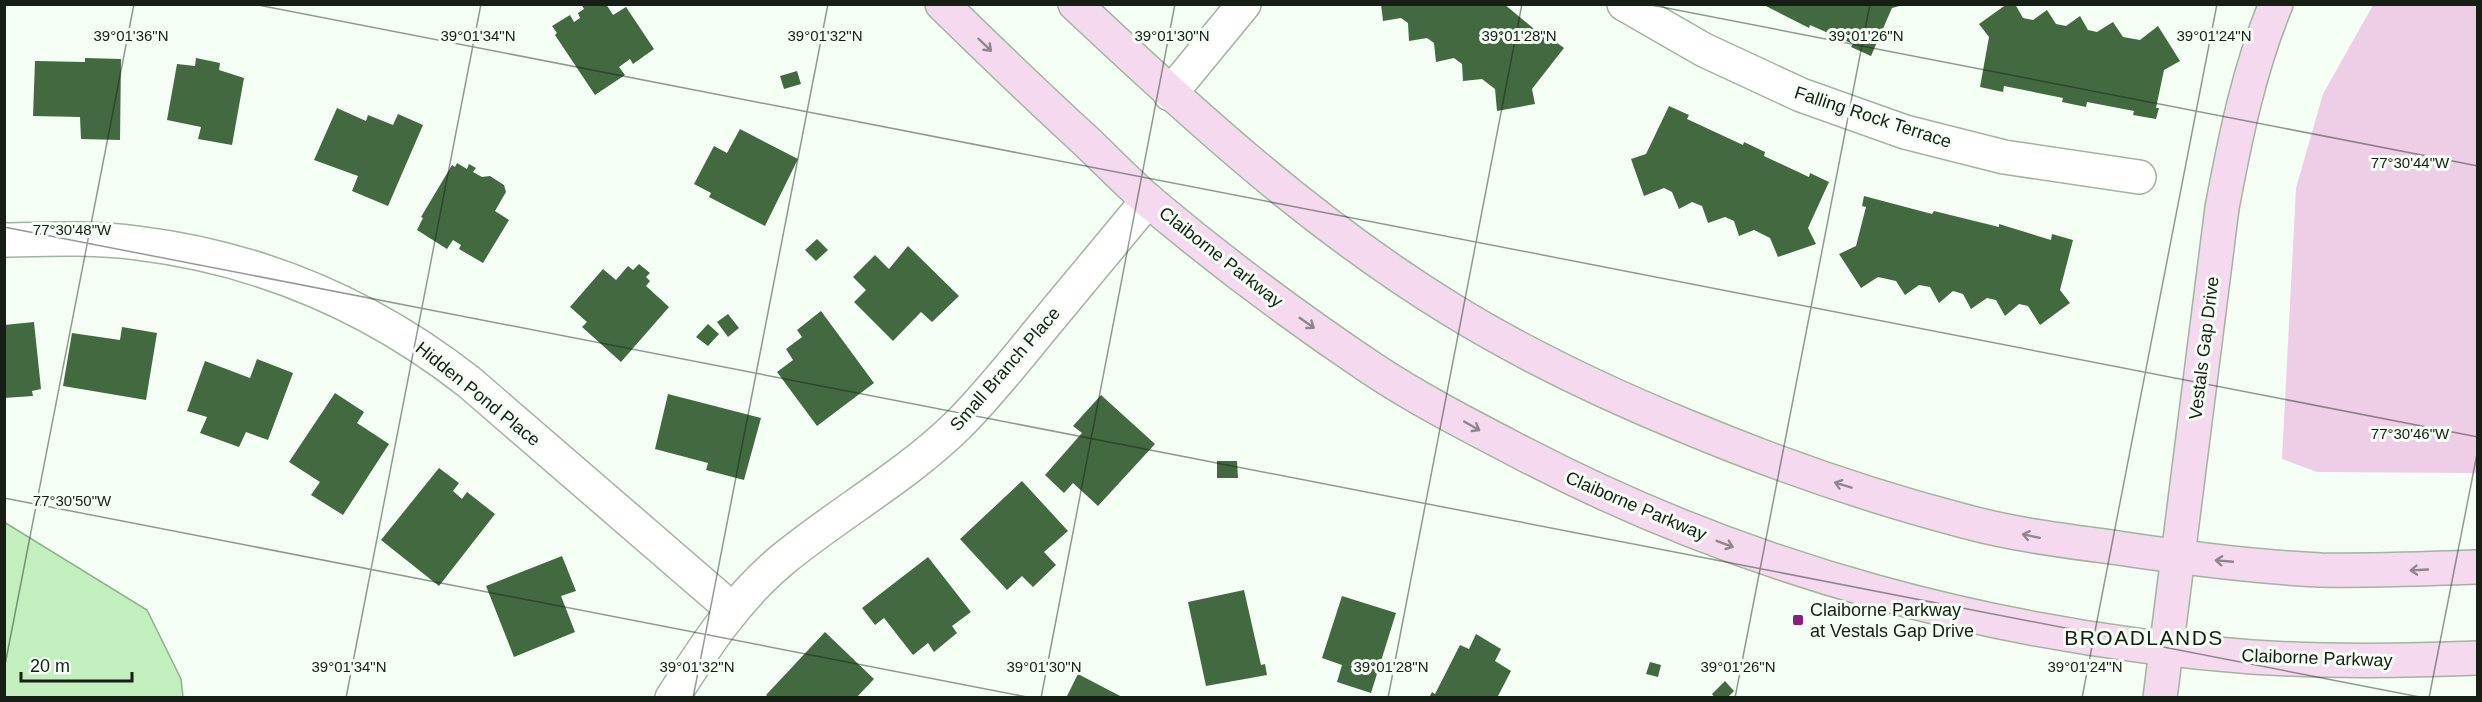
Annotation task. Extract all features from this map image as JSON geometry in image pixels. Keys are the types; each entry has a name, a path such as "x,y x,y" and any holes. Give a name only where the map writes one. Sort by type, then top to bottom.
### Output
{"main road":[{"name":"Claiborne Parkway","path":"942,4 1148,200 1266,294 1374,370 1499,441 1573,480 1643,512 1729,545 1836,581 1930,607 2050,630 2166,648 2254,657 2387,661 2478,658"},
{"path":"1075,4 1170,94 1275,185 1386,266 1461,315 1529,355 1589,385 1723,442 1822,479 1966,522 2039,537 2178,557 2316,570 2396,571 2478,567"},
{"name":"Vestals Gap Drive","path":"2160,698 2226,187 2235,135 2264,33 2276,4"}],"street":[{"path":"1170,94 1244,4"},
{"name":"Falling Rock Terrace","path":"1624,4 1704,50 1801,95 1905,132 2004,157 2139,177"},
{"name":"Small Branch Place","path":"733,610 780,561 901,474 957,426 993,388 1148,200"},
{"name":"Hidden Pond Place","path":"4,240 64,238 137,243 219,258 288,279 364,312 428,350 469,382 733,610"},
{"path":"672,698 708,641 733,610"}],"shaded area":[{"path":"2373,5 2477,5 2477,473 2317,472 2282,459 2296,188 2323,94"},
{"path":"4,522 147,610 181,679 183,697 5,697"}],"building":[{"path":"581,4 606,4 613,15 626,7 654,49 633,64 630,59 619,67 625,75 595,95 555,35 557,33 552,26 570,15 574,22 580,18 578,13 584,9"},
{"path":"1381,4 1504,4 1545,38 1548,36 1564,48 1532,89 1535,104 1497,111 1495,89 1482,79 1463,81 1462,64 1454,58 1436,62 1434,43 1427,38 1409,41 1408,23 1401,18 1383,21"},
{"path":"1762,4 1903,5 1892,8 1871,56 1851,47 1853,44 1810,25 1809,28"},
{"path":"2007,4 2015,4 2023,18 2033,20 2047,10 2056,24 2066,26 2080,16 2088,30 2097,32 2113,22 2123,37 2140,40 2158,26 2180,61 2164,70 2156,119 2133,115 2134,111 2087,102 2086,107 2062,102 2063,98 2004,86 2003,92 1980,87 1989,37 1979,24"},
{"path":"85,58 121,59 120,140 81,139 80,117 33,116 35,61 85,62"},
{"path":"196,58 220,63 219,70 244,78 232,145 198,139 201,127 167,120 177,64 195,66"},
{"path":"797,71 801,84 784,89 780,76"},
{"path":"1669,106 1689,115 1687,119 1743,145 1744,142 1765,152 1764,156 1809,177 1810,173 1829,182 1808,228 1816,244 1778,257 1770,238 1754,230 1739,236 1734,221 1725,217 1708,223 1702,206 1692,202 1679,209 1672,192 1664,188 1644,196 1631,159 1646,154"},
{"path":"337,108 366,121 368,115 393,125 398,114 423,125 388,206 352,191 358,176 314,160"},
{"path":"740,129 798,159 765,226 709,197 711,193 694,184 714,146 727,153"},
{"path":"457,163 467,169 469,164 476,168 473,172 482,177 490,176 504,185 506,192 495,211 509,220 483,263 459,249 461,245 453,240 447,249 417,230 423,218 421,217 452,165 455,167"},
{"path":"1864,196 1932,214 1934,211 1999,227 1999,224 2051,240 2052,234 2073,240 2060,290 2070,303 2040,325 2028,306 2019,304 2005,316 1996,300 1987,298 1971,309 1963,294 1953,291 1939,303 1930,287 1919,285 1905,295 1896,281 1878,277 1861,288 1839,254 1856,246 1866,207 1862,206"},
{"path":"817,239 828,250 816,261 805,250"},
{"path":"908,246 959,296 932,322 921,312 893,341 854,302 866,290 853,277 875,255 889,269"},
{"path":"639,264 650,273 646,277 650,281 646,286 669,307 621,362 582,327 587,322 570,307 603,269 616,280 628,266 633,270"},
{"path":"821,311 874,383 817,426 777,372 793,360 786,349 802,337 797,330"},
{"path":"728,314 739,328 728,337 717,322"},
{"path":"34,322 41,389 32,391 33,396 4,398 4,325"},
{"path":"708,324 719,334 708,346 696,337"},
{"path":"122,327 157,333 146,400 63,386 72,333 120,340"},
{"path":"257,359 293,373 268,440 246,432 239,447 200,433 207,417 187,411 205,361 250,378"},
{"path":"335,393 364,412 357,423 389,444 343,515 311,495 320,482 289,462"},
{"path":"668,394 761,418 744,480 706,470 708,463 655,449"},
{"path":"1101,395 1155,444 1098,506 1073,483 1064,493 1045,475 1082,433 1073,426"},
{"path":"1217,461 1237,461 1238,478 1217,478"},
{"path":"439,468 459,483 453,491 462,499 467,492 495,514 439,586 381,540"},
{"path":"1022,481 1068,531 1044,552 1056,565 1033,587 1022,576 1007,590 960,539"},
{"path":"562,556 576,591 561,596 575,632 514,657 486,586"},
{"path":"928,557 971,612 952,626 957,633 934,652 928,643 913,655 884,618 875,625 862,608"},
{"path":"1244,590 1261,665 1265,664 1267,675 1206,686 1188,602"},
{"path":"1342,596 1396,613 1371,693 1337,682 1342,665 1322,658"},
{"path":"825,632 874,679 856,698 769,698 766,695"},
{"path":"1476,634 1501,649 1495,661 1511,671 1497,698 1429,698 1432,692 1435,694 1460,645 1469,649"},
{"path":"1650,662 1661,665 1658,677 1646,674"},
{"path":"1078,674 1124,698 1066,698"},
{"path":"1725,681 1734,691 1727,698 1715,698 1712,694"}],"place":[{"name":"Claiborne Parkway at Vestals Gap Drive","path":"1798,620"}],"district":[{"name":"BROADLANDS","path":"2144,638"}]}
